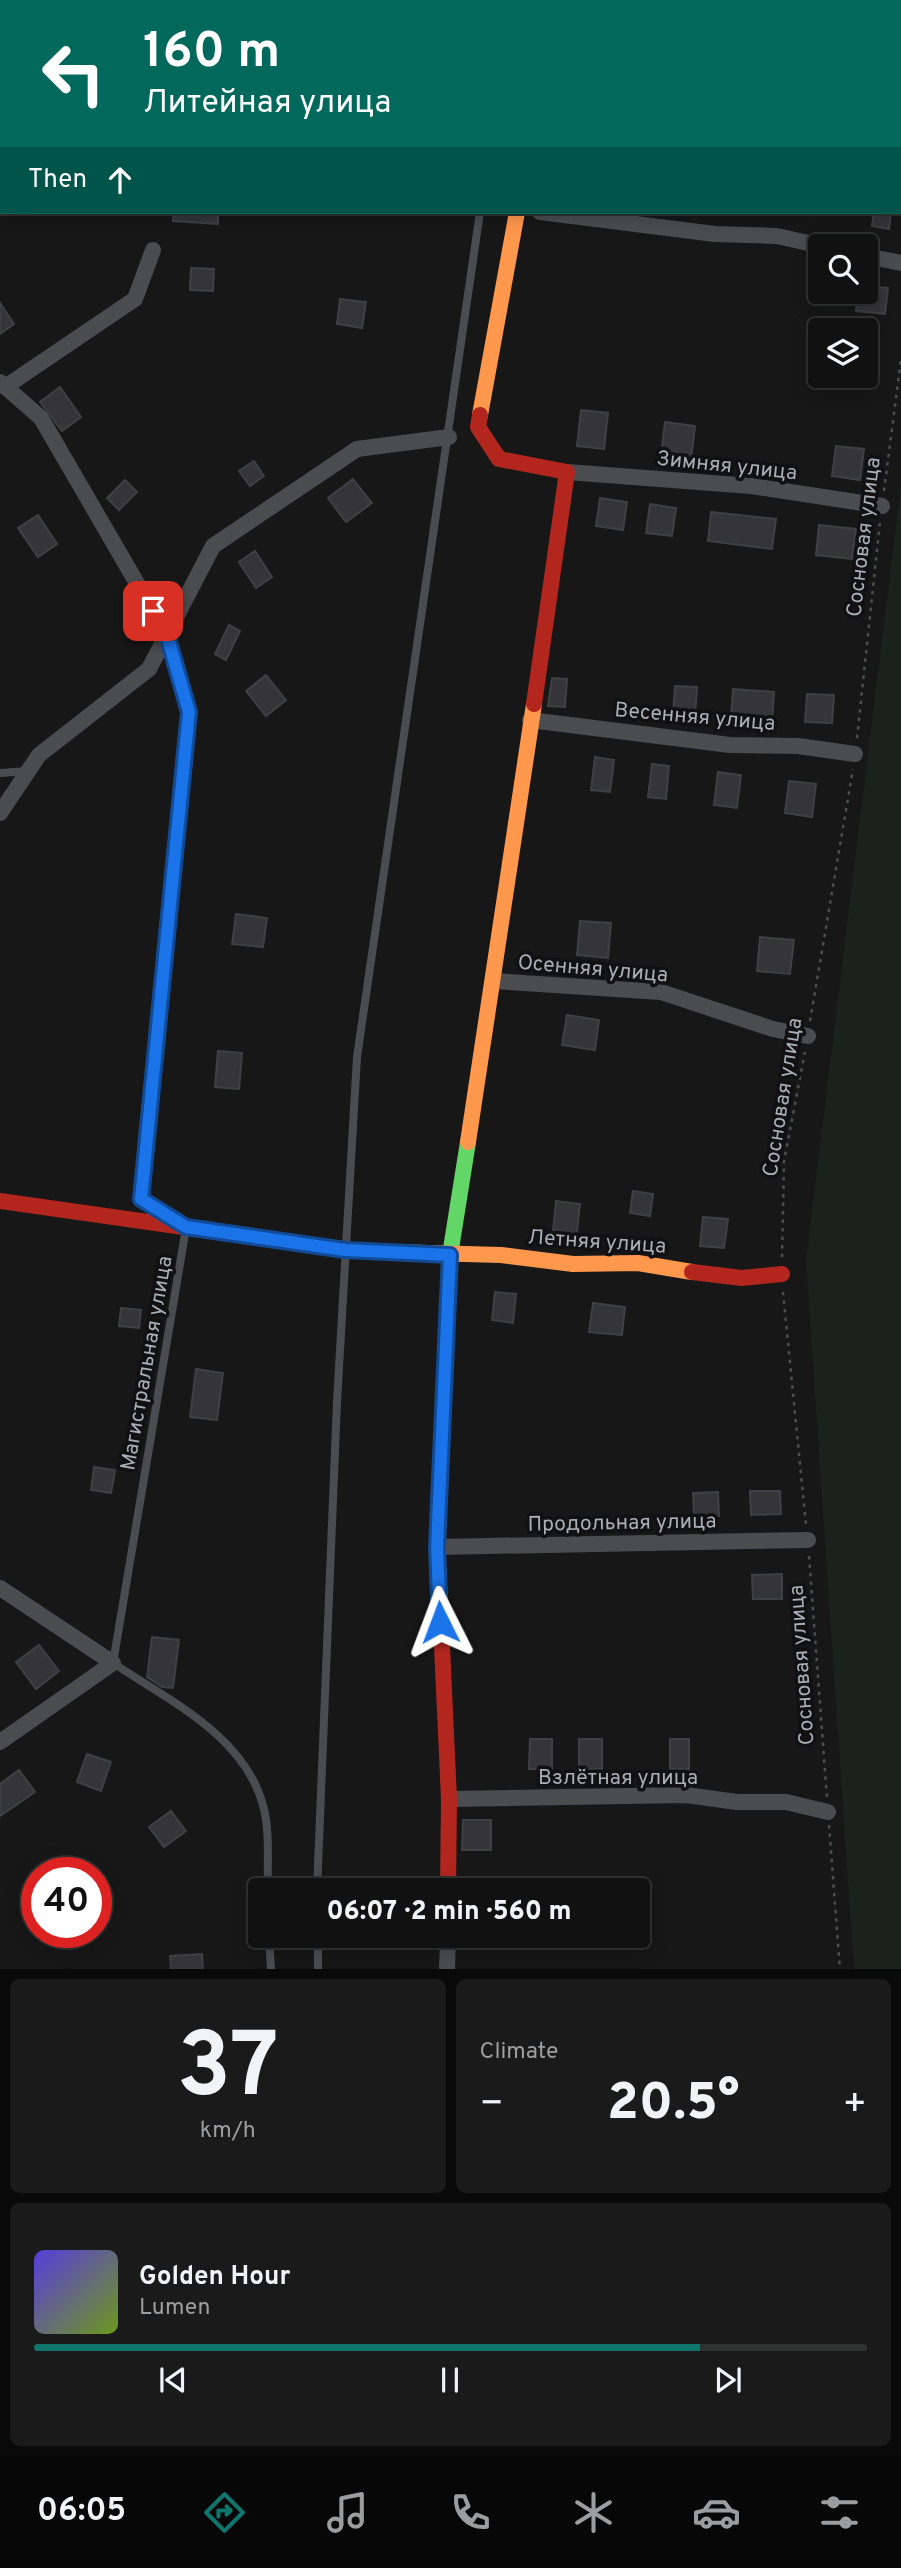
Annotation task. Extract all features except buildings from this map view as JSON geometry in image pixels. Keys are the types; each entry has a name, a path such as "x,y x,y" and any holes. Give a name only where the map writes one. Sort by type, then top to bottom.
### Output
{"street":[{"path":"448,1878 449,1799 437,1547 450,1255 494,981 567,472 499,460 478,427 517,214"},
{"path":"556,214 715,234 777,236 808,243"},
{"path":"153,250 135,299 3,385 41,418 167,635 189,712"},
{"path":"878,258 901,263"},
{"path":"0,813 39,755 149,669 213,546 358,449 449,437"},
{"name":"Зимняя улица","path":"567,472 751,486 882,506"},
{"name":"Весенняя улица","path":"530,720 730,745 798,746 855,754"},
{"name":"Осенняя улица","path":"494,981 661,992 773,1029 808,1036"},
{"name":"Летняя улица","path":"0,1201 345,1250 501,1255 573,1264 638,1263 719,1277 782,1274"},
{"name":"Продольная улица","path":"437,1547 808,1540"},
{"path":"0,1588 113,1663 0,1742"},
{"name":"Взлётная улица","path":"449,1799 686,1795 737,1802 786,1802 828,1812"},
{"path":"447,1969 448,1948"}],"lane":[{"path":"317,1878 345,1250 357,1057 480,214"},
{"path":"186,1227 141,1199 189,712"},
{"path":"0,773 28,771"},
{"name":"Магистральная улица","path":"113,1663 186,1227"},
{"path":"113,1663 211,1729 251,1772 265,1811 268,1878"},
{"path":"270,1948 271,1969"},
{"path":"318,1948 318,1969"}],"path":[{"name":"Сосновая улица","path":"840,1969 808,1540 782,1274 784,1161 808,1036 855,754 901,359"}],"shaded area":[{"path":"901,485 901,1969 854,1969 806,1260"}],"traffic: fast":[{"path":"441,1624 437,1547 450,1255 468,1142"}],"traffic: slow":[{"path":"480,415 517,214"},
{"path":"468,1142 534,704"},
{"path":"393,1252 501,1255 573,1264 638,1263 692,1272"}],"traffic: jam":[{"path":"480,415 478,427 499,459 567,472 534,704"},
{"path":"0,1201 345,1250 393,1252"},
{"path":"692,1272 742,1278 782,1274"},
{"path":"441,1624 449,1799 448,1878"}],"route":[{"path":"153,611 167,635 189,712 141,1199 186,1227 345,1250 450,1255 437,1547 440,1622"}]}
